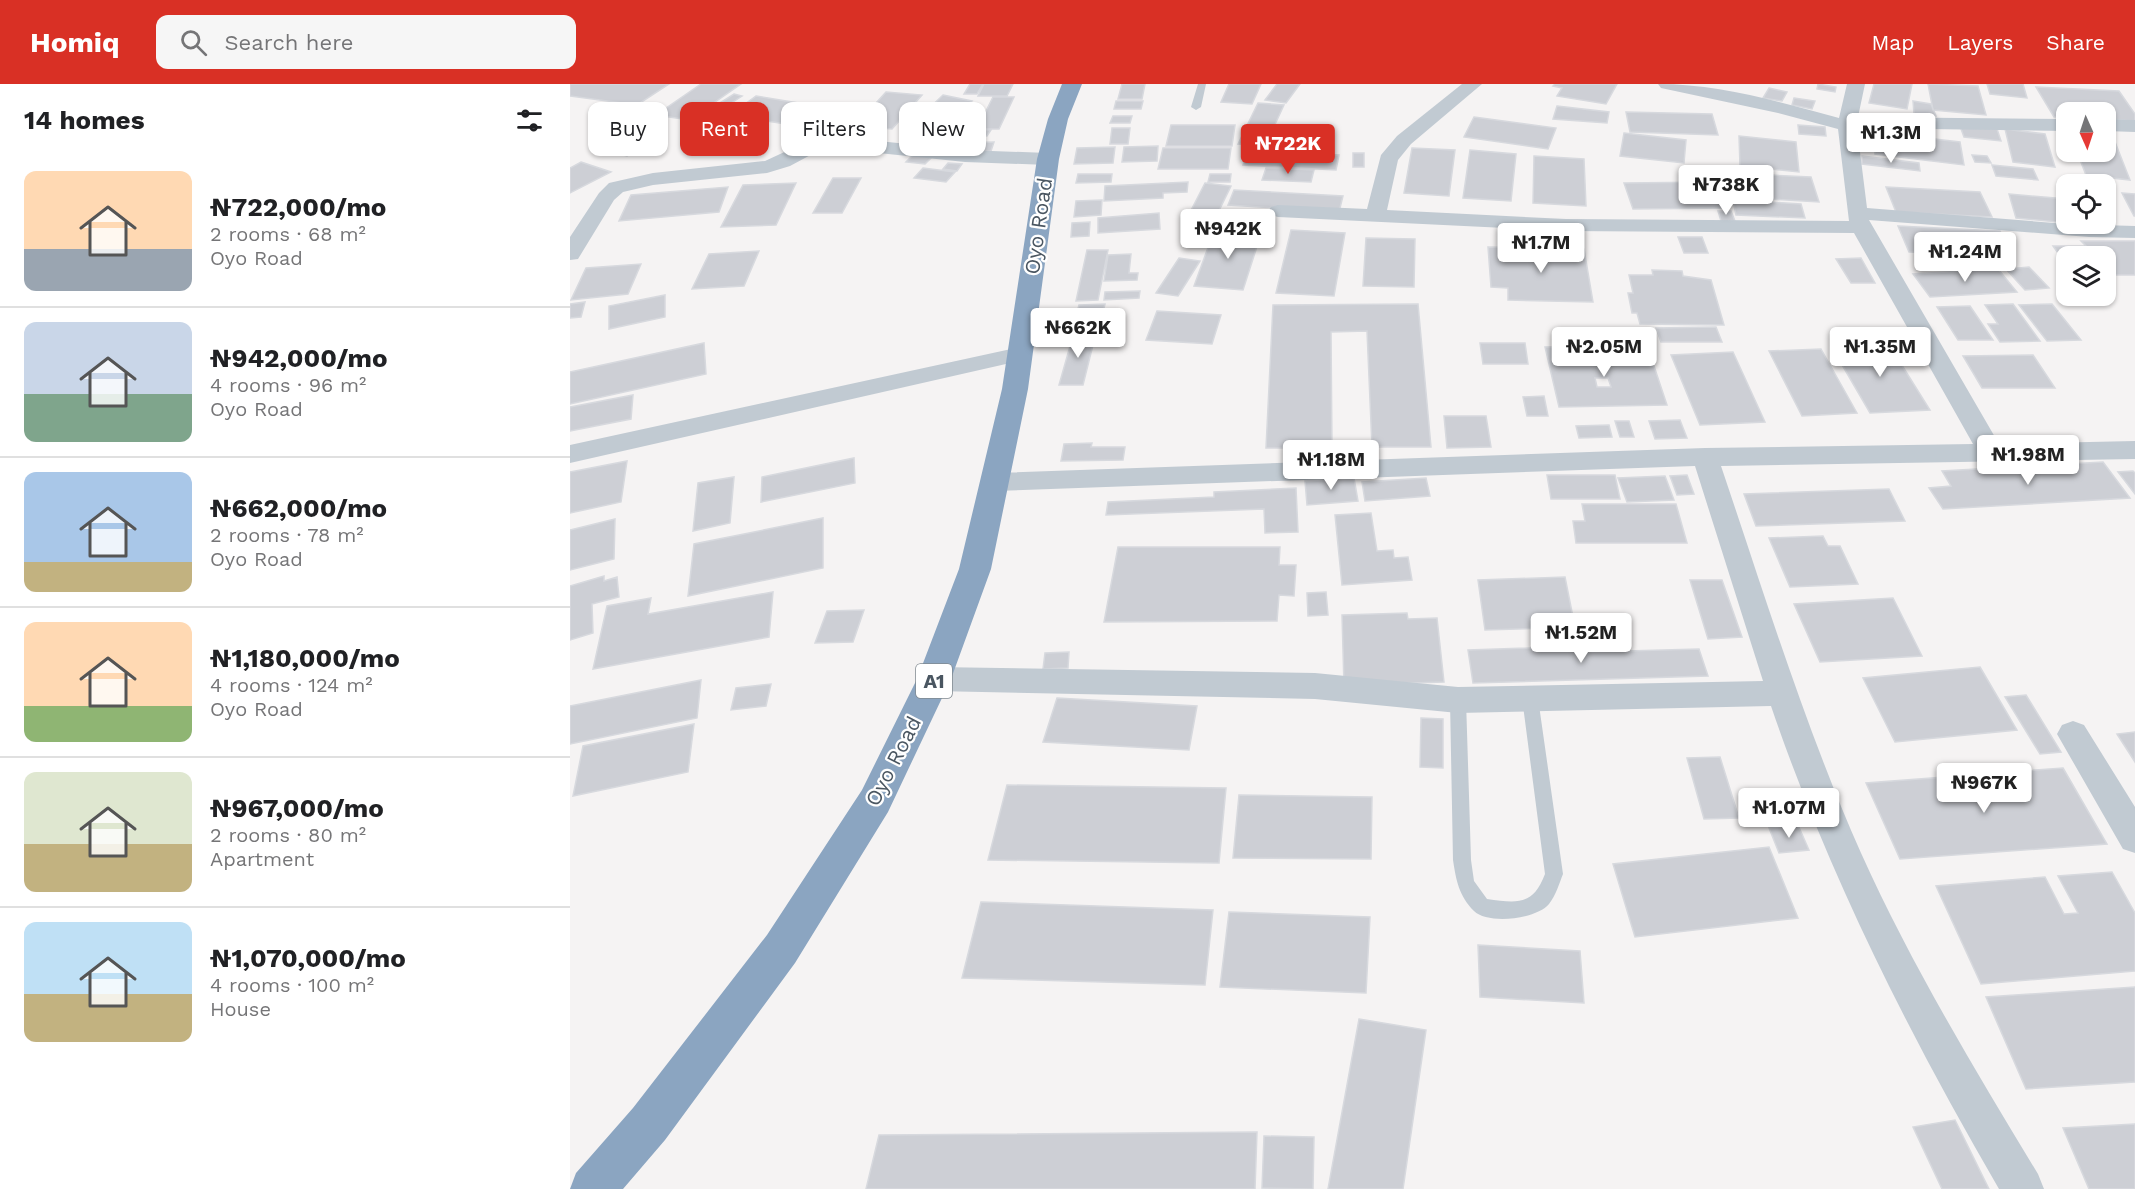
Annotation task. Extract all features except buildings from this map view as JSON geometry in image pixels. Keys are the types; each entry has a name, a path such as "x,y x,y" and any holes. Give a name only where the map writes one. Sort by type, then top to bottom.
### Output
{"highway":[{"name":"Oyo Road","path":"592,1189 649,1124 781,949 875,801 934,679 975,568 995,482 1020,354 1048,159 1058,119 1072,84"}],"street":[{"path":"1375,217 1388,159 1404,140 1473,84"},
{"path":"1667,84 1847,124 2056,125"},
{"path":"1856,84 1847,124 1859,220 1990,451"},
{"path":"2116,125 2135,126"},
{"path":"570,254 606,197 616,187 653,179 767,166 823,143 840,142 965,156 1048,159"},
{"path":"1278,211 1566,225 1859,220 2135,232"},
{"path":"570,454 1020,354"},
{"path":"995,482 1705,457 2135,450"},
{"path":"1705,457 1782,693 1845,855 1897,968 1943,1055 2023,1189"},
{"path":"934,679 1315,686 1458,700 1782,693"},
{"path":"2073,734 2135,838"}],"lane":[{"path":"1196,107 1202,84"},
{"path":"1458,700 1462,860 1466,884 1482,907 1508,910 1529,909 1548,893 1554,874 1530,698"}]}
